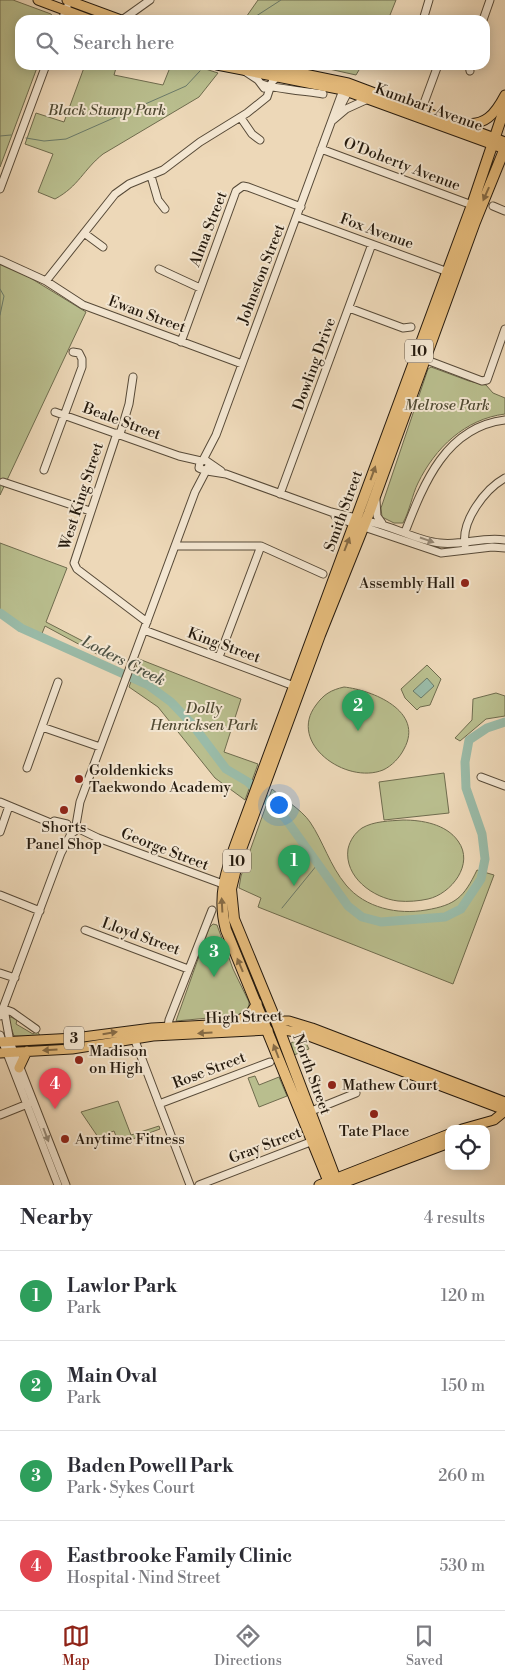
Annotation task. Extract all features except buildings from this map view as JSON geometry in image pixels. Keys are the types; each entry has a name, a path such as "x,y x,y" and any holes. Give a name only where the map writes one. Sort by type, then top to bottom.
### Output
{"highway":[{"name":"Smith Street","path":"225,927 222,903 223,884 360,523 472,205 498,142 505,107"},
{"name":"Smith Street","path":"262,782 294,686 360,523 376,496 424,360 505,149"},
{"name":"Smith Street","path":"234,919 231,897 232,881 254,804"},
{"name":"North Street","path":"234,919 278,1025 309,1112 331,1183"},
{"name":"North Street","path":"225,927 331,1183"},
{"name":"High Street","path":"266,1026 278,1025"}],"main road":[{"path":"38,0 78,15"},
{"path":"68,0 108,15"},
{"path":"238,70 277,77 326,90 346,88"},
{"path":"279,70 346,88"},
{"name":"Kumbari Avenue","path":"346,88 368,99 452,121 498,142 505,149"},
{"name":"Kumbari Avenue","path":"346,88 498,142"},
{"path":"452,121 472,124 484,121 495,112 505,95"},
{"path":"232,1022 249,1016 256,1003"},
{"name":"High Street","path":"3,1040 59,1040 168,1027 232,1022 266,1026"},
{"name":"High Street","path":"278,1025 295,1022 505,1102"},
{"name":"High Street","path":"278,1025 505,1110"},
{"name":"High Street","path":"7,1052 72,1048 134,1038 266,1026"},
{"path":"284,1044 292,1035 306,1034"},
{"path":"19,1068 28,1051"},
{"path":"491,1122 495,1114 495,1106"},
{"path":"479,1125 499,1118 505,1110"},
{"path":"490,1126 505,1120"},
{"path":"331,1183 445,1136"},
{"path":"331,1183 445,1144"}],"street":[{"path":"64,15 68,0"},
{"path":"128,15 150,0"},
{"path":"424,15 429,0"},
{"path":"485,15 490,0"},
{"path":"0,189 44,70"},
{"path":"420,114 436,70"},
{"path":"246,72 270,88 326,90 335,96 334,110"},
{"path":"46,281 116,194 129,184 151,176 172,164 200,142 241,118 268,96 272,81 277,77"},
{"path":"258,104 264,96 262,84"},
{"name":"Johnston Street","path":"7,1052 3,1040 2,1012 298,217 334,110 346,88"},
{"name":"Johnston Street","path":"331,122 346,88"},
{"path":"331,122 340,113 368,99"},
{"path":"241,118 252,134 260,140"},
{"name":"O'Doherty Avenue","path":"322,149 472,205"},
{"path":"151,176 158,200 165,209"},
{"name":"Alma Street","path":"181,342 236,191 243,186 248,187 301,207"},
{"path":"493,206 505,211"},
{"name":"Fox Avenue","path":"298,217 448,272"},
{"path":"84,232 103,247"},
{"name":"Dowling Drive","path":"280,494 372,244"},
{"name":"Ewan Street","path":"0,260 46,281 83,305 242,364"},
{"path":"159,268 200,288"},
{"path":"349,308 403,328 411,327"},
{"path":"424,360 482,381 490,376 503,344 505,329"},
{"path":"44,470 82,367 79,353 73,352"},
{"name":"West King Street","path":"133,377 129,404 90,511 74,563 77,569 145,626"},
{"name":"Beale Street","path":"55,412 360,523"},
{"path":"405,532 423,486 447,449 484,424 505,420"},
{"path":"466,550 464,541 473,512 491,487 505,478"},
{"path":"3,481 90,511"},
{"path":"376,496 377,515 382,523"},
{"path":"360,523 382,523 438,543 491,538 505,540"},
{"path":"360,523 439,553 505,548"},
{"path":"175,546 261,546 323,574"},
{"path":"219,658 261,546"},
{"name":"King Street","path":"145,626 219,658 294,686"},
{"path":"27,768 58,682"},
{"path":"42,727 100,747"},
{"path":"481,777 505,786"},
{"name":"George Street","path":"0,802 223,884"},
{"path":"0,832 9,806"},
{"path":"0,895 40,911"},
{"path":"168,1027 188,969 212,910"},
{"name":"Lloyd Street","path":"85,930 188,969"},
{"path":"0,973 15,978"},
{"path":"2,1012 12,1012 36,1029"},
{"path":"134,1038 190,1185"},
{"path":"7,1052 19,1068 30,1103"},
{"path":"7,1052 30,1103 62,1184"},
{"name":"Rose Street","path":"159,1104 270,1062"},
{"path":"309,1112 356,1094"},
{"path":"0,1115 30,1103"},
{"name":"Gray Street","path":"199,1185 313,1141"}],"green space":[{"path":"0,0 13,0 52,15 15,15 15,70 36,70 0,167"},
{"path":"258,0 396,0 390,15 248,15"},
{"name":"Black Stump Park","path":"83,70 115,70 114,75 163,85 169,70 209,70 218,73 199,97 103,154 70,189 55,199 38,192 53,154 25,144 36,113 64,122"},
{"path":"334,70 359,70 356,75"},
{"path":"0,264 24,274 86,312 0,495"},
{"name":"Melrose Park","path":"431,367 486,385 493,393 505,398 505,414 477,422 464,429 442,447 418,483 403,523 394,523 382,517 381,508 428,369"},
{"path":"0,543 67,568 46,622 100,650 125,659 123,664 97,654 45,626 41,636 21,628 0,613"},
{"name":"Dolly Henricksen Park","path":"139,659 241,699 224,752 258,764 245,800 215,778 158,707 129,687"},
{"path":"427,665 441,679 430,705 420,707 417,710 405,698 401,689"},
{"path":"344,687 381,698 402,713 407,724 409,736 400,755 390,766 383,770 368,773 353,772 338,766 325,757 315,746 309,733 309,719 322,698 328,693"},
{"path":"496,693 505,696 505,716 486,719 460,741 455,738 472,720 473,699"},
{"path":"444,773 449,813 384,820 379,782"},
{"path":"272,789 306,817 315,829 340,878 354,893 372,904 383,908 404,911 436,908 458,898 468,887 477,870 494,875 453,984 258,907 261,898 239,888 241,876"},
{"path":"403,820 426,822 440,827 453,835 463,850 464,859 458,877 452,885 437,896 413,901 398,901 379,896 362,884 355,877 351,869 348,849 351,840 357,832 372,824"},
{"path":"213,924 217,925 233,969 249,1002 249,1010 241,1015 176,1021 209,928"},
{"path":"11,1017 17,1020 16,1024 33,1034 37,1031 41,1037 14,1036 8,1018"},
{"path":"297,1040 306,1043 309,1049 294,1055 291,1043"},
{"path":"255,1076 259,1085 279,1077 287,1096 259,1107 248,1078"},
{"path":"118,1101 131,1135 159,1126 160,1129 119,1144 114,1131 98,1137 81,1112"}],"shaded area":[{"path":"427,678 434,686 421,698 413,691"}],"waterway":[{"name":"Loders Creek","path":"258,15 281,0"},
{"name":"Loders Creek","path":"26,138 44,141 66,139 186,86 200,71"},
{"name":"Loders Creek","path":"0,136 11,135"},
{"name":"Loders Creek","path":"0,289 4,296 0,315"},
{"name":"Loders Creek","path":"0,613 21,628 148,685 171,702 192,724 226,769 248,782 285,818 348,906 362,917 381,922 445,917 461,909 481,879 485,859 482,834 466,788 465,762 469,740 487,728 505,722"},
{"path":"282,908 317,865"}],"place":[{"name":"Assembly Hall","path":"465,583"},
{"name":"Main Oval","path":"358,731"},
{"name":"Goldenkicks Taekwondo Academy","path":"79,779"},
{"name":"Shorts Panel Shop","path":"64,810"},
{"name":"Lawlor Park","path":"294,886"},
{"name":"Baden Powell Park","path":"214,977"},
{"name":"Madison on High","path":"79,1060"},
{"name":"Mathew Court","path":"332,1085"},
{"name":"Eastbrooke Family Clinic","path":"55,1109"},
{"name":"Tate Place","path":"374,1114"},
{"name":"Anytime Fitness","path":"65,1139"}]}
